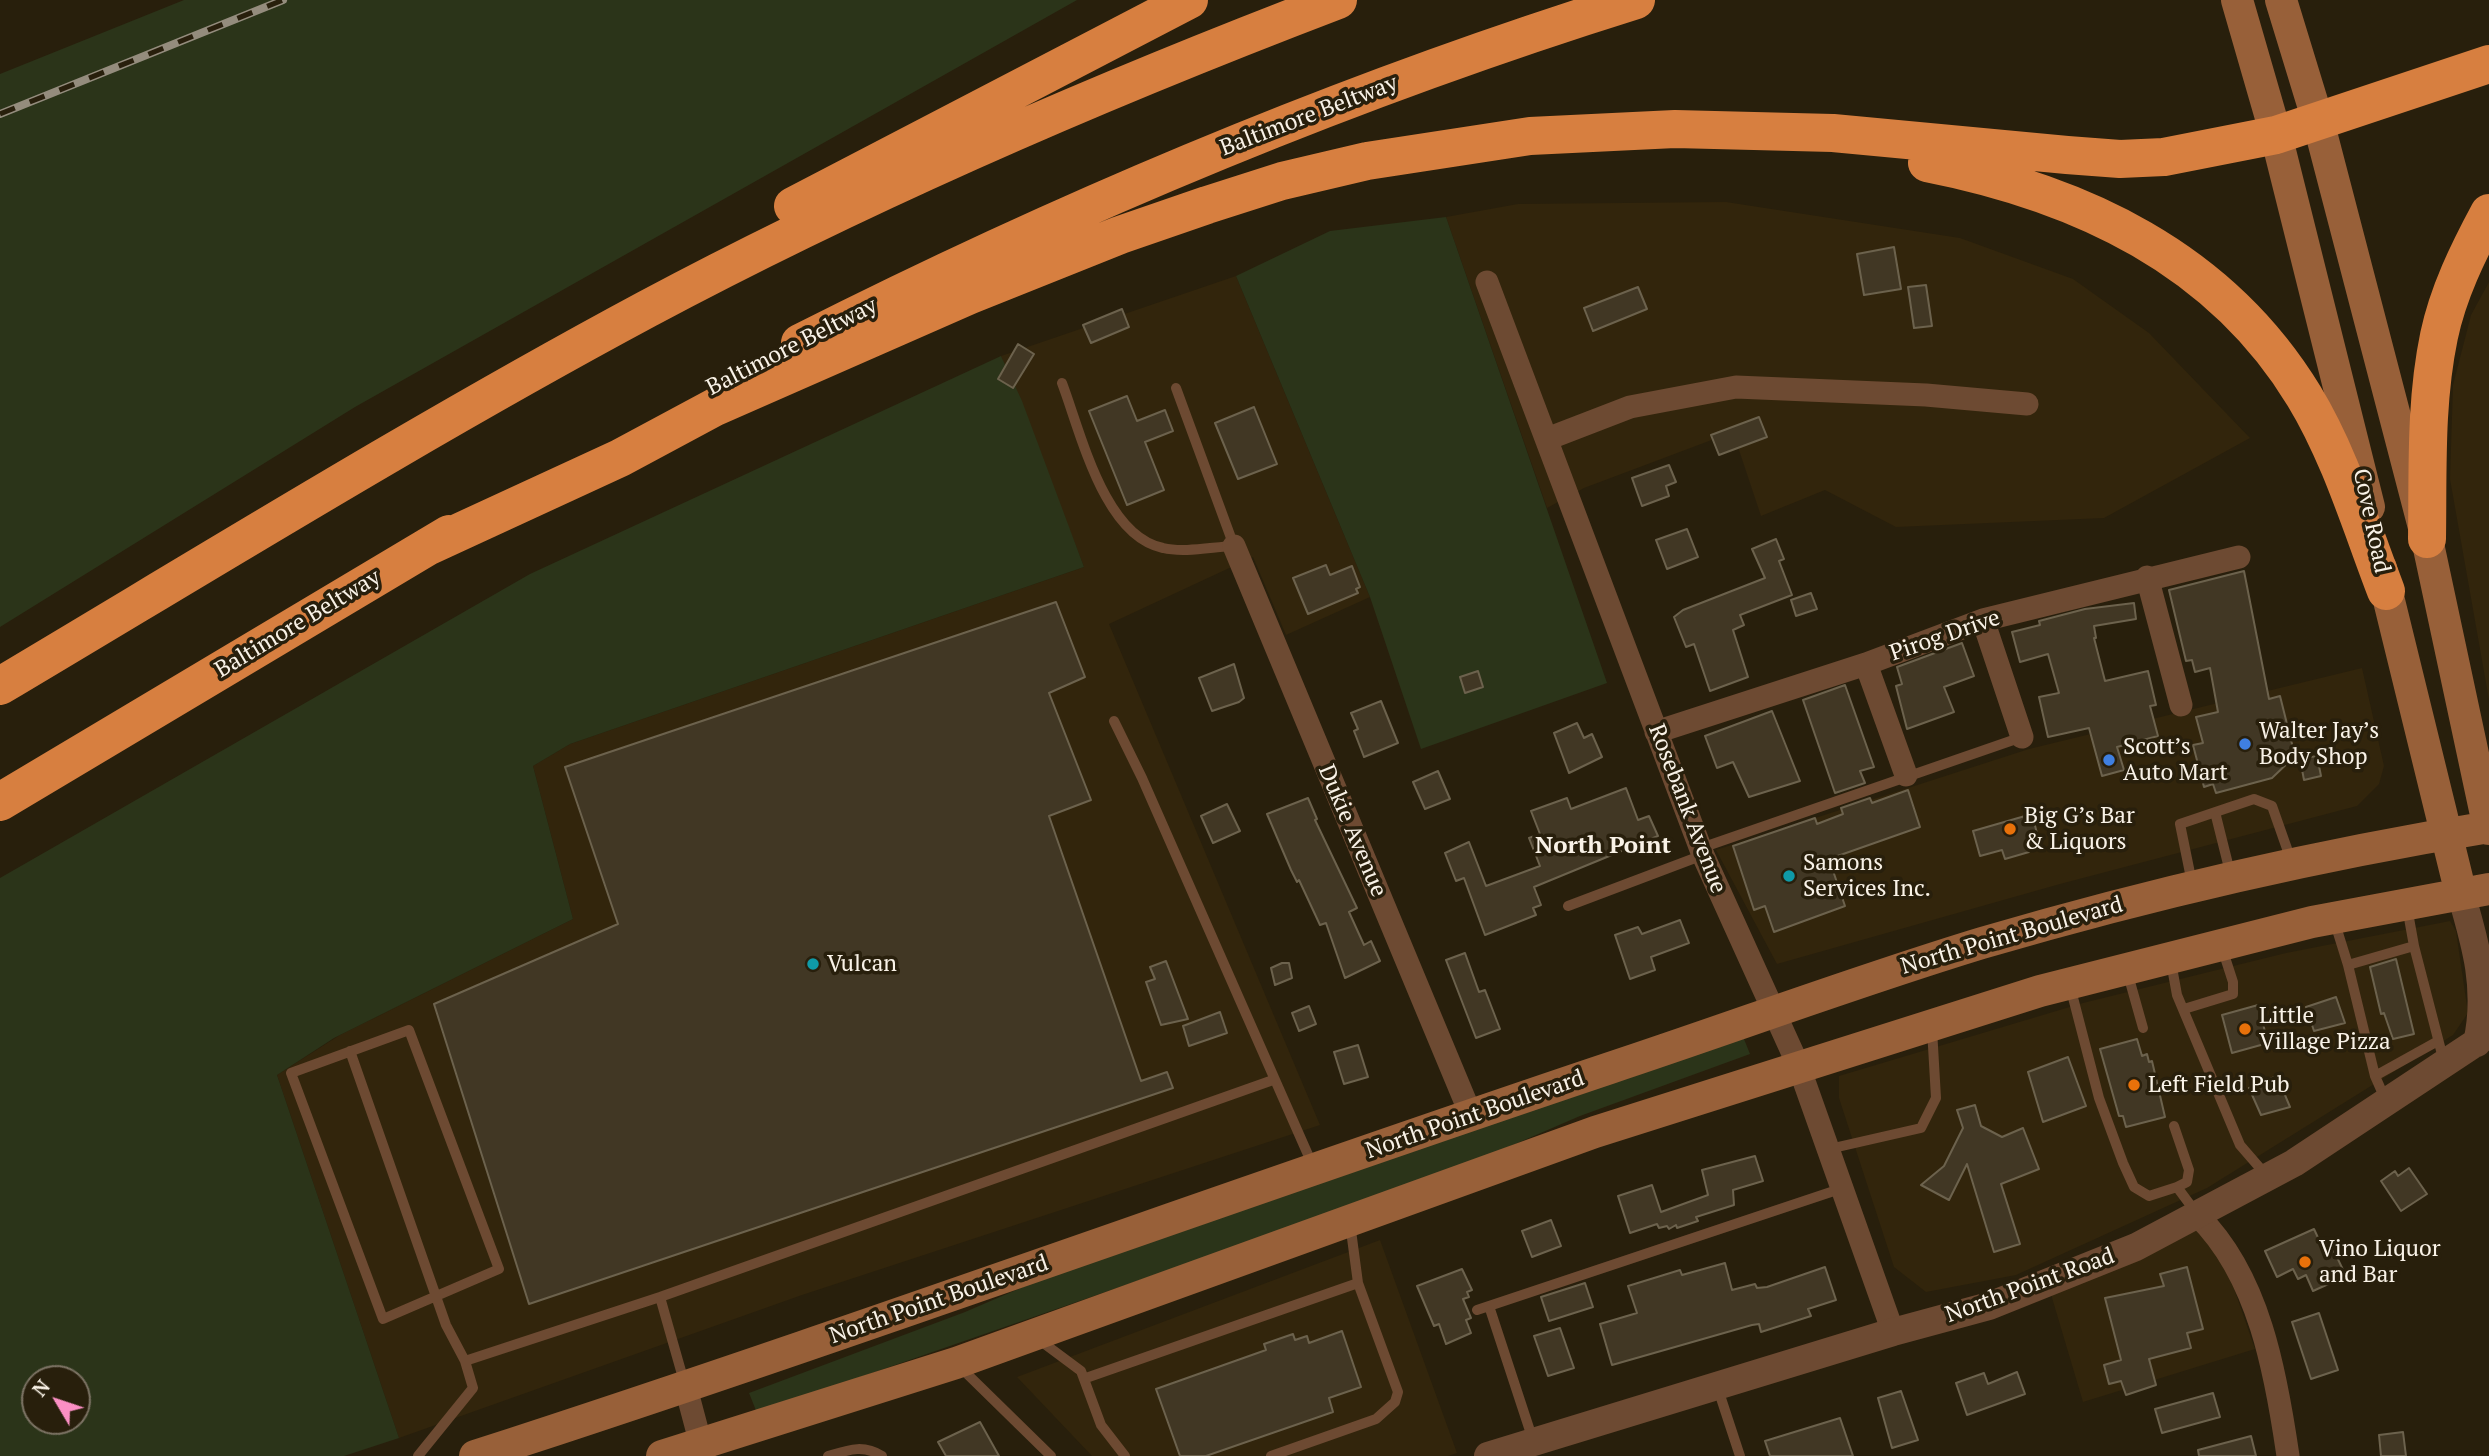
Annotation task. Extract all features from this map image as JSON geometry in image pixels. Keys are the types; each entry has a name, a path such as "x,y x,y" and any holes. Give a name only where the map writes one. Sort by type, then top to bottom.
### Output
{"highway":[{"path":"327,492 442,403 591,316 693,259 1189,0"},
{"path":"0,686 451,416 627,320 828,217 1041,119 1193,55 1338,0"},
{"name":"Baltimore Beltway","path":"0,802 427,547 706,390 885,300 1237,142 1424,73 1636,0"},
{"path":"427,547 806,366 970,295 1120,235 1206,205 1330,170 1448,147 1530,136 1675,129 1833,133 2120,159 2164,157 2276,135 2489,64"},
{"path":"1675,129 1891,157 1962,170 2071,203 2164,251 2241,316 2274,354 2304,396 2332,450 2386,591"},
{"path":"2427,539 2431,380 2439,335 2451,294 2489,213"}],"main road":[{"name":"Cove Road","path":"2237,0 2276,135 2365,488 2386,591 2445,834 2475,891"},
{"name":"Cove Road","path":"2281,0 2318,121 2427,539 2489,828"},
{"name":"North Point Boulevard","path":"475,1456 685,1388 1471,1115 1963,949 2231,876 2445,834 2489,828"},
{"path":"662,1456 703,1449 956,1363 1595,1132 1931,1025 2070,983 2221,944 2333,918 2475,891"}],"street":[{"name":"Rosebank Avenue","path":"1487,282 1702,852 1799,1067 1893,1332"},
{"path":"1547,439 1630,407 1735,387 1927,395 2027,404"},
{"name":"Dukie Avenue","path":"1234,546 1471,1115"},
{"name":"Pirog Drive","path":"1656,732 1866,664 1983,620 2147,577 2239,557"},
{"path":"2147,577 2181,705"},
{"path":"1983,620 2022,737"},
{"path":"1866,664 1906,775"},
{"name":"Cove Road","path":"2475,891 2487,990 2483,1038"},
{"name":"North Point Road","path":"1488,1456 1893,1332 1989,1306 2136,1247 2268,1177 2387,1102 2442,1053 2483,1038"},
{"path":"2198,1216 2218,1236 2244,1283 2280,1399 2288,1456"},
{"path":"685,1388 703,1449"}],"lane":[{"path":"1062,383 1108,504 1135,535 1163,548 1234,546 1177,388"},
{"path":"1114,721 1142,778 1315,1170"},
{"path":"1568,906 1906,775 2022,737"},
{"path":"2192,885 2180,824 2254,799 2272,806 2292,863"},
{"path":"2215,812 2231,876"},
{"path":"2375,1076 2442,1053 2414,946 2407,904"},
{"path":"2333,918 2348,965 2375,1076 2387,1102"},
{"path":"2183,1009 2233,994 2233,982 2221,944"},
{"path":"2348,965 2414,946"},
{"path":"2170,957 2177,995 2240,1145 2268,1177"},
{"path":"2126,968 2143,1028"},
{"path":"2070,983 2099,1098 2134,1187 2149,1196 2187,1182 2189,1170 2174,1126"},
{"path":"1829,1149 1921,1128 1936,1098 1931,1025"},
{"path":"409,1030 499,1269 436,1297 383,1320 292,1073 409,1030"},
{"path":"350,1051 436,1297 473,1388 418,1456"},
{"path":"464,1361 660,1297 1273,1080"},
{"path":"2177,1187 2198,1216"},
{"path":"1478,1310 1843,1188"},
{"path":"1272,1456 1376,1419 1395,1402 1398,1392 1358,1283 1350,1220"},
{"path":"1086,1378 1358,1283"},
{"path":"660,1297 685,1388"},
{"path":"1489,1306 1534,1443"},
{"path":"1033,1335 1086,1378 1101,1424 1125,1456"},
{"path":"956,1363 1051,1456"},
{"path":"1717,1386 1740,1456"},
{"path":"828,1456 852,1449 869,1448 882,1456"}],"shaded area":[{"path":"1726,202 1960,238 2073,279 2149,333 2250,438 2104,518 1896,527 1825,490 1761,516 1733,432 1584,488 1547,508 1446,217 1518,204"},
{"path":"1236,276 1370,597 1286,635 1253,557 1109,624 1320,1125 802,1295 399,1438 277,1075 340,1035 573,919 533,766 570,744 1084,567 1001,356"},
{"path":"2489,282 2489,700 2450,479 2453,385 2471,315"},
{"path":"2362,668 2384,766 2379,784 2357,806 2060,884 1777,964 1716,850 2029,749"},
{"path":"2450,921 2456,931 2468,1013 2453,1035 2207,1188 2016,1275 1926,1292 1894,1267 1839,1098 1839,1076 2083,1003 2286,953"},
{"path":"2202,1222 2230,1277 2255,1349 2083,1402 2050,1291"},
{"path":"1380,1240 1457,1453 1448,1456 1092,1456 1017,1377"}],"green space":[{"path":"184,0 1077,0 355,407 0,627 0,74"},
{"path":"1446,217 1607,683 1421,749 1370,597 1236,276 1330,231"},
{"path":"1001,356 1022,401 1084,567 570,744 533,766 573,919 334,1038 277,1075 399,1438 344,1456 0,1456 0,878 530,574"},
{"path":"1742,1034 1750,1054 1580,1116 1448,1173 757,1413 749,1393 965,1312 1051,1275"}],"building":[{"path":"1894,247 1901,289 1864,295 1857,254"},
{"path":"1926,285 1932,326 1914,328 1908,287"},
{"path":"1638,287 1647,309 1593,331 1584,308"},
{"path":"1122,309 1129,327 1091,343 1083,325"},
{"path":"1018,344 1034,354 1013,388 998,379"},
{"path":"1127,396 1137,421 1165,410 1173,431 1145,442 1164,490 1127,505 1089,411"},
{"path":"1254,407 1277,464 1238,479 1215,423"},
{"path":"1759,417 1767,437 1719,455 1711,435"},
{"path":"1669,465 1676,482 1666,486 1669,496 1642,506 1632,478"},
{"path":"1687,529 1698,557 1667,569 1656,540"},
{"path":"1776,539 1784,559 1779,561 1792,595 1740,615 1744,625 1733,630 1748,677 1710,691 1694,644 1686,647 1674,617 1683,610 1765,578 1752,549"},
{"path":"1326,565 1330,575 1352,566 1360,587 1356,589 1358,593 1308,614 1293,578"},
{"path":"2244,571 2269,699 2280,696 2295,756 2272,778 2216,793 2213,784 2204,787 2193,745 2203,743 2196,717 2218,712 2210,668 2195,672 2192,660 2186,661 2169,590"},
{"path":"1811,593 1817,609 1796,616 1791,600"},
{"name":"Vulcan","path":"1056,602 1085,677 1049,693 1091,800 1049,816 1141,1081 1167,1072 1173,1088 529,1304 434,1004 618,924 565,767"},
{"path":"2134,603 2136,619 2094,626 2094,638 2105,681 2148,671 2156,705 2150,706 2158,736 2117,747 2124,770 2102,776 2089,728 2048,737 2039,697 2059,693 2048,654 2020,662 2012,632 2040,625 2039,621 2085,609"},
{"path":"1962,643 1974,676 1944,687 1954,712 1907,729 1896,686 1902,684 1897,667"},
{"path":"1234,664 1244,698 1212,711 1199,678"},
{"path":"1478,671 1483,687 1465,693 1460,677"},
{"path":"1845,685 1874,767 1860,771 1865,783 1835,793 1803,700"},
{"path":"1381,701 1398,743 1364,757 1354,731 1358,729 1351,713"},
{"path":"1772,711 1800,781 1749,797 1733,762 1717,768 1705,736"},
{"path":"1577,723 1584,738 1592,734 1602,757 1569,773 1554,733"},
{"path":"2317,756 2321,776 2304,780 2300,759"},
{"path":"1438,771 1450,799 1425,809 1413,782"},
{"path":"1626,788 1638,820 1649,816 1658,836 1534,887 1541,905 1533,908 1536,915 1485,935 1464,878 1456,881 1445,853 1469,842 1486,886 1540,866 1529,838 1540,834 1531,811 1567,798 1571,809"},
{"name":"Samons Services Inc.","path":"1908,790 1920,827 1829,859 1845,906 1774,932 1765,906 1754,910 1733,846 1815,818 1817,824 1843,814 1841,808 1870,798 1872,803"},
{"path":"1308,798 1317,819 1315,820 1357,908 1349,912 1364,945 1371,941 1380,961 1345,978 1326,923 1320,925 1299,880 1297,882 1291,870 1267,814"},
{"path":"1227,804 1240,831 1213,843 1201,816"},
{"name":"Big G’s Bar & Liquors","path":"2032,814 2039,841 2026,844 2029,852 2005,859 2002,850 1980,856 1973,831"},
{"path":"1680,920 1689,943 1651,957 1655,970 1630,979 1615,935 1638,927 1642,934"},
{"path":"1465,953 1479,992 1485,990 1500,1029 1476,1038 1446,960"},
{"path":"2396,959 2414,1034 2393,1039 2384,1013 2381,1014 2370,967"},
{"path":"1166,961 1188,1019 1161,1025 1146,982 1155,979 1150,967"},
{"path":"1289,963 1292,978 1275,985 1271,968"},
{"path":"2336,997 2345,1023 2314,1031 2306,1007"},
{"name":"Little Village Pizza","path":"2258,1005 2268,1043 2232,1053 2222,1015"},
{"path":"1309,1006 1316,1024 1299,1031 1292,1013"},
{"path":"1220,1012 1227,1033 1189,1046 1183,1026"},
{"name":"Left Field Pub","path":"2137,1039 2142,1056 2147,1054 2149,1062 2152,1061 2165,1117 2126,1127 2123,1116 2119,1116 2100,1049"},
{"path":"1358,1045 1368,1077 1344,1084 1334,1052"},
{"path":"2068,1057 2086,1106 2043,1122 2028,1072"},
{"path":"2277,1076 2290,1107 2261,1115 2249,1088"},
{"path":"1975,1105 1981,1126 2002,1137 2023,1128 2039,1169 2001,1184 2020,1244 1994,1252 1967,1164 1949,1200 1921,1185 1944,1166 1963,1128 1957,1110"},
{"path":"1755,1156 1763,1181 1733,1190 1734,1205 1696,1217 1698,1221 1677,1228 1676,1225 1669,1229 1667,1226 1659,1228 1657,1224 1630,1233 1618,1196 1652,1185 1661,1212 1708,1195 1702,1170"},
{"path":"2409,1168 2427,1194 2401,1211 2381,1181 2395,1171 2398,1176"},
{"path":"1551,1220 1561,1246 1532,1257 1522,1231"},
{"name":"Vino Liquor and Bar","path":"2314,1229 2326,1255 2334,1251 2346,1276 2313,1291 2306,1275 2298,1279 2293,1269 2277,1277 2265,1251"},
{"path":"1725,1263 1732,1290 1755,1284 1757,1288 1767,1287 1825,1267 1836,1300 1808,1309 1811,1316 1761,1332 1759,1324 1752,1325 1612,1365 1600,1324 1637,1313 1628,1286 1680,1270 1682,1275"},
{"path":"2187,1267 2203,1329 2187,1333 2191,1348 2149,1359 2156,1385 2126,1395 2121,1381 2109,1384 2104,1365 2121,1360 2105,1298 2164,1286 2160,1274"},
{"path":"1462,1269 1472,1290 1467,1292 1469,1297 1463,1299 1471,1318 1466,1320 1471,1333 1446,1344 1439,1324 1434,1326 1417,1286"},
{"path":"1585,1283 1593,1307 1549,1321 1541,1297"},
{"path":"2319,1313 2338,1370 2311,1379 2292,1322"},
{"path":"1560,1328 1574,1368 1548,1376 1534,1336"},
{"path":"1342,1331 1361,1387 1329,1398 1333,1412 1206,1456 1180,1456 1156,1389 1266,1350 1264,1344 1293,1334 1295,1340 1307,1336 1309,1343"},
{"path":"2017,1372 2025,1394 1967,1415 1956,1383 1984,1373 1988,1384"},
{"path":"1901,1391 1918,1440 1892,1448 1878,1398"},
{"path":"2213,1393 2220,1417 2162,1433 2155,1409"},
{"path":"1840,1418 1853,1456 1770,1456 1765,1441"},
{"path":"980,1422 999,1456 946,1456 938,1442"},
{"path":"2403,1432 2406,1456 2381,1456 2379,1435"},
{"path":"2251,1436 2256,1456 2199,1456 2198,1450"}],"railway":[{"path":"0,114 283,0"}],"place":[{"name":"Walter Jay’s Body Shop","path":"2245,744"},
{"name":"Scott’s Auto Mart","path":"2109,760"},
{"name":"Big G’s Bar & Liquors","path":"2010,829"},
{"name":"Samons Services Inc.","path":"1789,876"},
{"name":"Vulcan","path":"813,964"},
{"name":"Little Village Pizza","path":"2245,1029"},
{"name":"Left Field Pub","path":"2134,1085"},
{"name":"Vino Liquor and Bar","path":"2305,1262"}],"district":[{"name":"North Point","path":"1603,846"}]}
